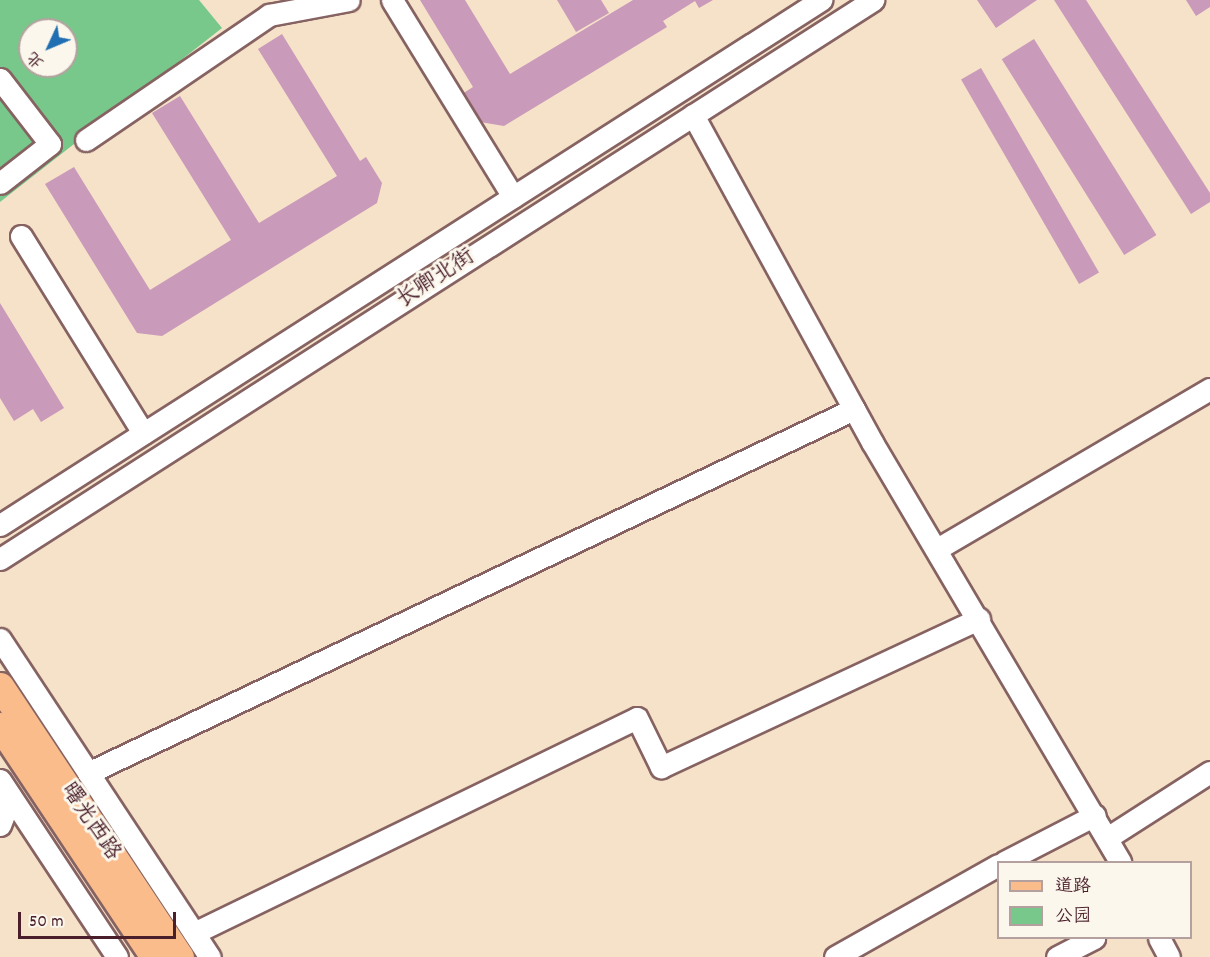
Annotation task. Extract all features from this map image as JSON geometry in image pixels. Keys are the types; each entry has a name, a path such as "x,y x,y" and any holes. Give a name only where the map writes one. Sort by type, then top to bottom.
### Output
{"main road":[{"name":"曙光西路","path":"0,686 180,957"},
{"name":"曙光西路","path":"0,726 154,957"}],"street":[{"path":"86,140 269,15 349,0"},
{"path":"392,0 513,197"},
{"name":"长卿北街","path":"0,525 821,0"},
{"name":"长卿北街","path":"0,559 873,0"},
{"path":"0,79 51,144 0,183"},
{"path":"693,115 854,409 1095,815 1119,861"},
{"path":"21,236 143,433"},
{"path":"937,549 1210,389"},
{"path":"88,773 854,409"},
{"path":"194,933 638,718 661,767 979,620"},
{"path":"0,639 210,957"},
{"path":"1107,838 1210,772"},
{"path":"0,825 6,789"},
{"path":"6,789 117,957"},
{"path":"1006,861 1095,815"},
{"path":"835,957 997,867"},
{"path":"1058,957 1092,939"},
{"path":"1160,939 1169,957"}],"green space":[{"path":"0,0 199,0 222,28 0,202"}],"building":[{"path":"420,0 465,0 510,74 633,0 713,0 699,8 695,1 663,21 667,27 504,126 480,122 462,94 473,87"},
{"path":"557,0 601,0 609,13 576,32"},
{"path":"977,0 1037,0 996,28"},
{"path":"1054,0 1086,0 1210,193 1210,202 1191,214"},
{"path":"1186,0 1210,0 1210,7 1196,16"},
{"path":"282,34 360,161 366,157 382,183 377,203 162,336 137,333 45,184 74,167 150,290 231,240 152,113 180,96 259,223 337,176 258,49"},
{"path":"1034,39 1156,235 1124,255 1002,59"},
{"path":"981,68 1099,272 1079,284 961,80"},
{"path":"0,303 64,408 41,422 33,409 14,421 0,398"}]}
